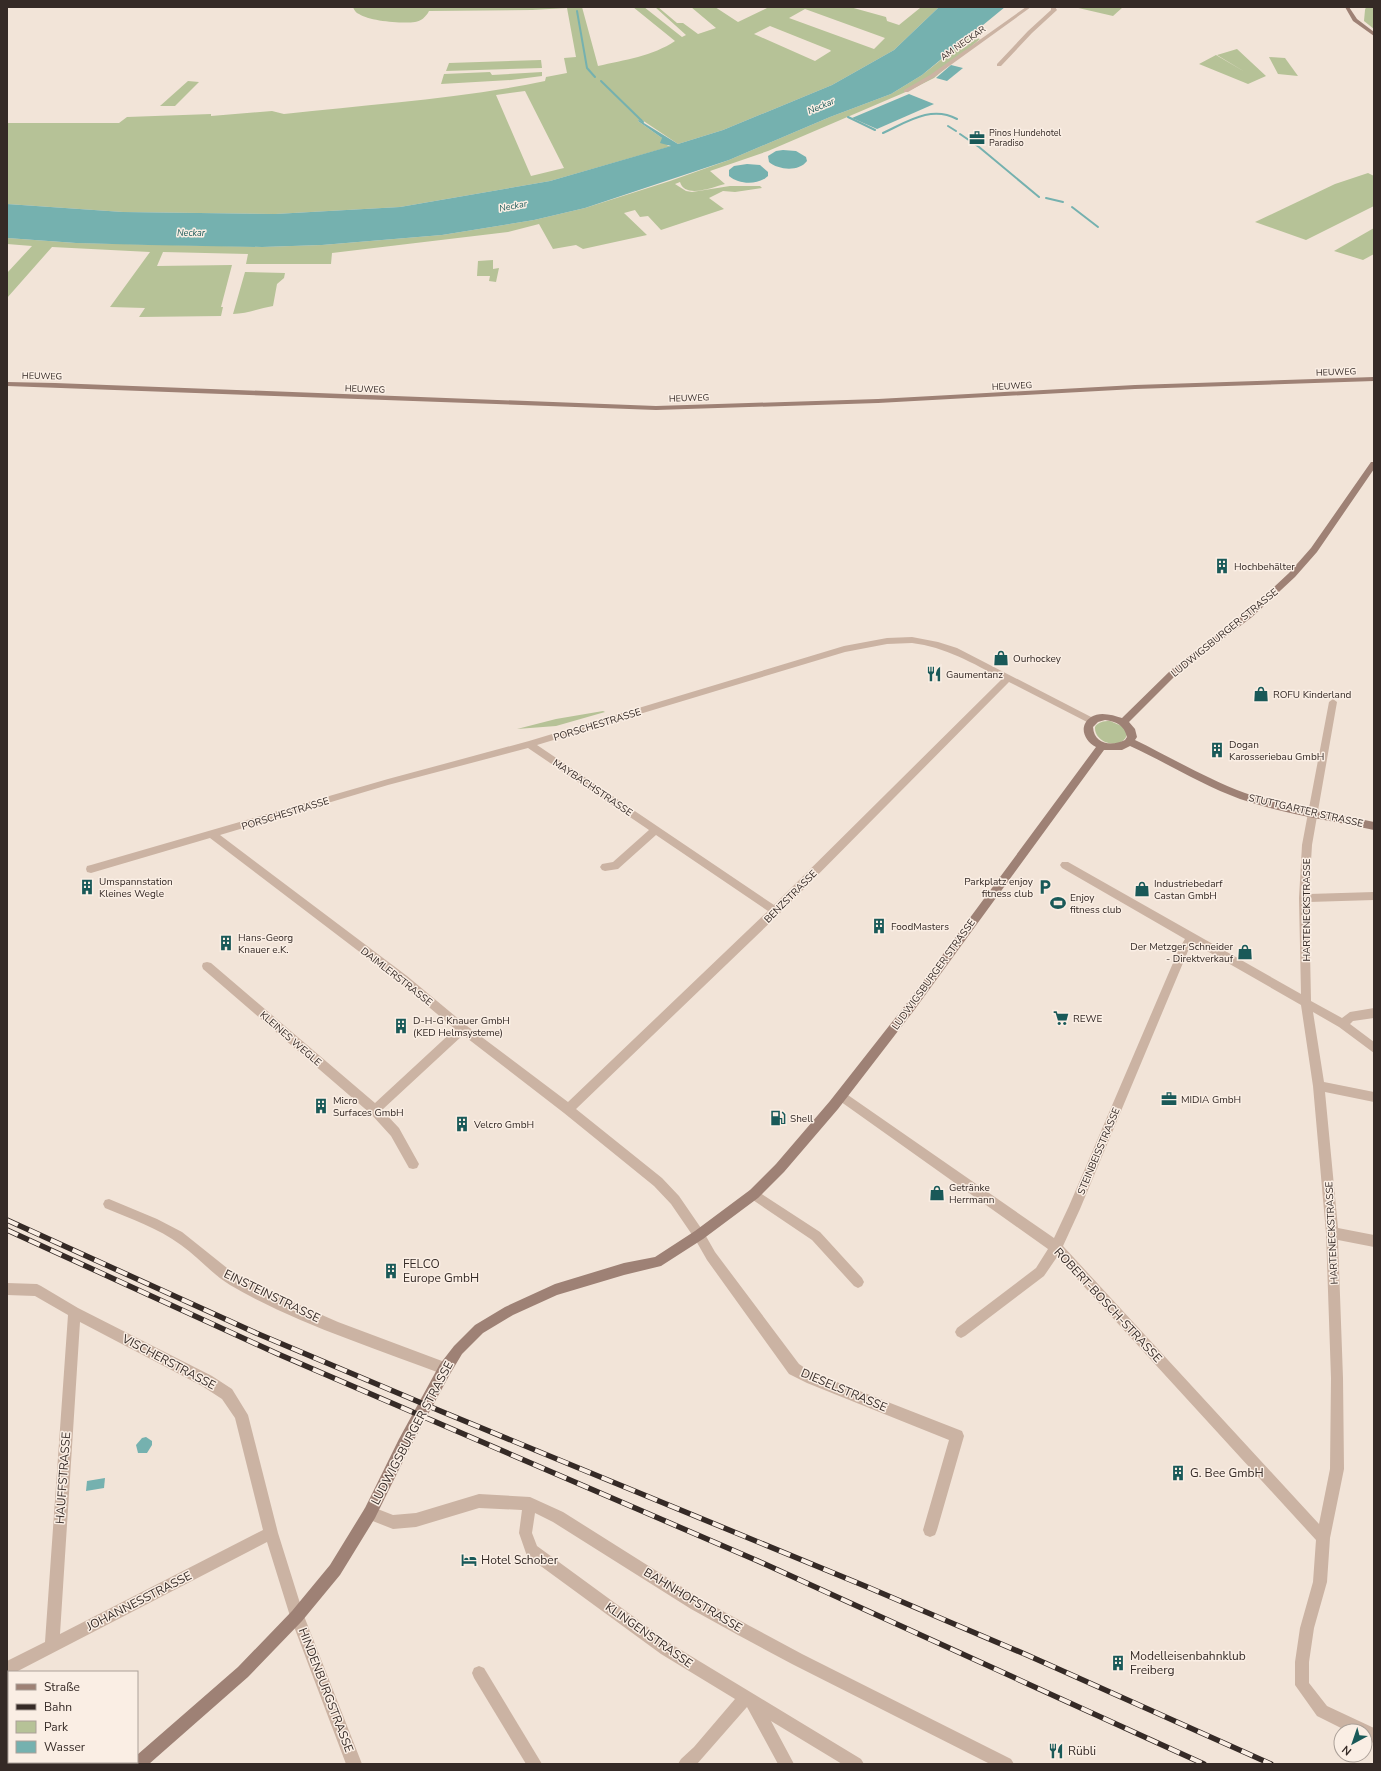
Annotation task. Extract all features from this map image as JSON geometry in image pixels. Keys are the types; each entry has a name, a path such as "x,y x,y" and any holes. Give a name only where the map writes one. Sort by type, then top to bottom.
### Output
{"street":[{"name":"AM NECKAR","path":"906,91 932,76 1029,7"},
{"path":"999,65 1054,10 1053,7"},
{"path":"1347,7 1351,11 1355,20 1374,34"},
{"name":"HEUWEG","path":"7,384 656,408 885,401 1135,387 1373,379"},
{"name":"LUDWIGSBURGER STRASSE","path":"1123,722 1175,671 1249,615 1279,588 1303,563 1374,464"},
{"name":"PORSCHESTRASSE","path":"91,869 213,835 388,782 529,744 844,649 886,640 918,640 936,643 954,650 1092,721"},
{"name":"BENZSTRASSE","path":"568,1109 775,911 1008,678"},
{"name":"HARTENECKSTRASSE","path":"1333,702 1306,846 1304,898 1306,1004 1319,1086 1332,1233 1338,1378 1337,1469 1323,1538 1320,1582 1307,1628 1302,1662 1302,1685 1322,1711 1346,1723"},
{"path":"1105,717 1123,722 1128,726 1132,734 1130,742 1122,747 1116,748 1102,746 1095,742 1088,734 1088,726 1092,721 1105,717"},
{"name":"STUTTGARTER STRASSE","path":"1130,742 1216,785 1241,795 1262,802 1311,814 1374,826"},
{"name":"MAYBACHSTRASSE","path":"529,744 775,911"},
{"name":"LUDWIGSBURGER STRASSE","path":"138,1764 243,1672 297,1616 335,1570 370,1513 445,1369 458,1350 479,1330 509,1311 555,1290 657,1262 699,1235 754,1194 780,1168 841,1096 911,1006 1102,746"},
{"path":"605,867 616,866 656,830"},
{"name":"DAIMLERSTRASSE","path":"213,835 403,979 463,1029 568,1109 658,1182 675,1200 699,1235"},
{"path":"1065,865 1343,1024 1374,1048"},
{"path":"1304,898 1374,896"},
{"name":"STEINBEISSTRASSE","path":"961,1332 1040,1272 1056,1247 1074,1209 1184,949 1192,937"},
{"name":"KLEINES WEGLE","path":"207,966 375,1110 395,1132 413,1164"},
{"path":"1343,1024 1350,1017 1374,1013"},
{"path":"375,1110 463,1029"},
{"path":"1319,1086 1374,1097"},
{"name":"ROBERT-BOSCH-STRASSE","path":"841,1096 1056,1247 1323,1538"},
{"path":"754,1194 816,1236 858,1282"},
{"name":"EINSTEINSTRASSE","path":"109,1204 178,1236 199,1251 219,1270 234,1280 284,1305 385,1347 445,1369"},
{"path":"1332,1233 1374,1241"},
{"name":"DIESELSTRASSE","path":"699,1235 711,1256 794,1369 807,1377 957,1436 930,1530"},
{"name":"VISCHERSTRASSE","path":"7,1289 37,1290 74,1312 227,1394 241,1414 272,1533 297,1616"},
{"name":"HAUFFSTRASSE","path":"52,1645 74,1312"},
{"name":"BAHNHOFSTRASSE","path":"370,1513 393,1522 416,1520 479,1501 530,1504 558,1517 696,1604 743,1630 797,1659 1006,1764"},
{"name":"KLINGENSTRASSE","path":"530,1504 525,1528 525,1539 532,1551 666,1649 856,1764"},
{"name":"JOHANNESSTRASSE","path":"7,1669 272,1533"},
{"name":"HINDENBURGSTRASSE","path":"297,1616 354,1764"},
{"path":"479,1673 534,1764"},
{"path":"686,1764 749,1700 786,1764"}],"green space":[{"path":"353,7 582,7 598,66 648,54 675,41 633,7 644,7 682,37 686,35 655,7 658,7 677,23 683,23 698,34 716,28 691,7 715,7 738,22 769,7 850,7 886,17 887,21 899,25 920,8 916,7 939,7 894,50 832,85 723,130 678,144 642,120 638,121 662,138 668,146 672,146 550,181 400,207 275,214 123,212 7,204 7,123 119,123 127,117 211,114 211,116 272,111 284,114 448,97 545,81 546,77 567,73 564,58 576,57 567,8 532,10 429,11 425,17 419,21 403,23 370,18 358,14","holes":["805,9 885,38 874,49 789,18","770,26 831,51 815,61 754,34","525,91 564,168 531,176 496,95"]},
{"path":"1074,7 1123,7 1113,16"},
{"path":"1366,7 1374,7 1374,29 1364,21"},
{"path":"971,36 980,39 934,78 908,91 768,151 710,171 725,184 693,191 687,190 680,182 675,184 686,191 692,192 730,186 760,186 762,188 735,192 723,191 709,198 724,209 661,230 648,216 640,217 635,210 624,213 647,235 583,249 576,245 553,249 539,224 508,232 332,253 331,264 246,264 248,254 163,252 157,266 232,265 221,307 223,307 221,316 139,317 145,308 110,307 150,252 52,247 7,298 7,273 32,246 7,244 7,238 76,243 262,247 322,245 442,235 534,220 585,208 670,181 729,160 830,117 891,94 922,75"},
{"path":"1237,49 1266,76 1248,84 1199,64 1216,55 1245,72 1217,55"},
{"path":"1269,57 1285,58 1298,76 1278,74"},
{"path":"541,60 542,68 446,71 449,63"},
{"path":"490,72 492,75 542,72 542,76 511,80 441,84 444,74"},
{"path":"188,81 199,82 175,106 160,106"},
{"path":"1368,173 1374,176 1374,206 1306,240 1255,222 1335,184"},
{"path":"1374,228 1374,254 1363,260 1334,251"},
{"path":"493,260 493,269 499,268 496,282 489,281 490,276 477,276 478,261"},
{"path":"245,272 285,273 284,278 277,284 273,306 233,314"},
{"path":"603,711 605,712 556,726 517,729 556,719"},
{"path":"1110,721 1124,727 1127,734 1124,739 1115,744 1104,741 1099,738 1096,733 1095,727 1099,723"}],"water":[{"name":"Neckar","path":"939,7 1005,7 922,75 891,94 830,117 729,160 585,208 534,220 442,235 322,245 262,247 148,245 76,243 7,238 7,204 123,212 275,214 400,207 550,181 671,146 660,143 662,138 638,121 639,120 678,144 723,130 832,85 894,50"},
{"path":"951,65 963,68 947,81 936,78"},
{"path":"909,94 934,104 877,129 852,118"},
{"path":"776,151 796,151 806,157 807,161 799,167 788,169 778,167 769,162 768,156"},
{"path":"747,164 760,165 768,172 768,176 760,181 749,183 738,181 729,176 729,170 734,166"},
{"path":"146,1437 152,1441 152,1445 147,1453 138,1453 136,1445 142,1438"},
{"path":"105,1478 104,1488 86,1491 87,1481"}],"waterway":[{"path":"577,11 587,68 595,77"},
{"path":"601,81 643,122"},
{"path":"883,133 910,120 928,114 947,115 957,119"},
{"path":"848,117 875,130"},
{"path":"948,126 956,131"},
{"path":"960,134 979,147 1039,197"},
{"path":"1046,198 1063,202"},
{"path":"1072,207 1098,227"}],"railway":[{"path":"7,1220 256,1333 438,1410 865,1586 1027,1655 1271,1764"},
{"path":"7,1230 278,1354 758,1561 1204,1764"}],"place":[{"name":"Pinos Hundehotel Paradiso","path":"977,138"},
{"name":"Hochbehälter","path":"1222,566"},
{"name":"Ourhockey","path":"1001,658"},
{"name":"Gaumentanz","path":"934,674"},
{"name":"ROFU Kinderland","path":"1261,694"},
{"name":"Dogan Karosseriebau GmbH","path":"1217,750"},
{"name":"Umspannstation Kleines Wegle","path":"87,887"},
{"name":"Parkplatz enjoy fitness club","path":"1045,887"},
{"name":"Industriebedarf Castan GmbH","path":"1142,889"},
{"name":"Enjoy fitness club","path":"1058,903"},
{"name":"FoodMasters","path":"879,926"},
{"name":"Hans-Georg Knauer e.K.","path":"226,943"},
{"name":"Der Metzger Schneider - Direktverkauf","path":"1245,952"},
{"name":"REWE","path":"1061,1018"},
{"name":"D-H-G Knauer GmbH (KED Helmsysteme)","path":"401,1026"},
{"name":"MIDIA GmbH","path":"1169,1099"},
{"name":"Micro Surfaces GmbH","path":"321,1106"},
{"name":"Shell","path":"778,1118"},
{"name":"Velcro GmbH","path":"462,1124"},
{"name":"Getränke Herrmann","path":"937,1193"},
{"name":"FELCO Europe GmbH","path":"391,1271"},
{"name":"G. Bee GmbH","path":"1178,1473"},
{"name":"Hotel Schober","path":"469,1560"},
{"name":"Modelleisenbahnklub Freiberg","path":"1118,1663"},
{"name":"Rübli","path":"1056,1751"}]}
